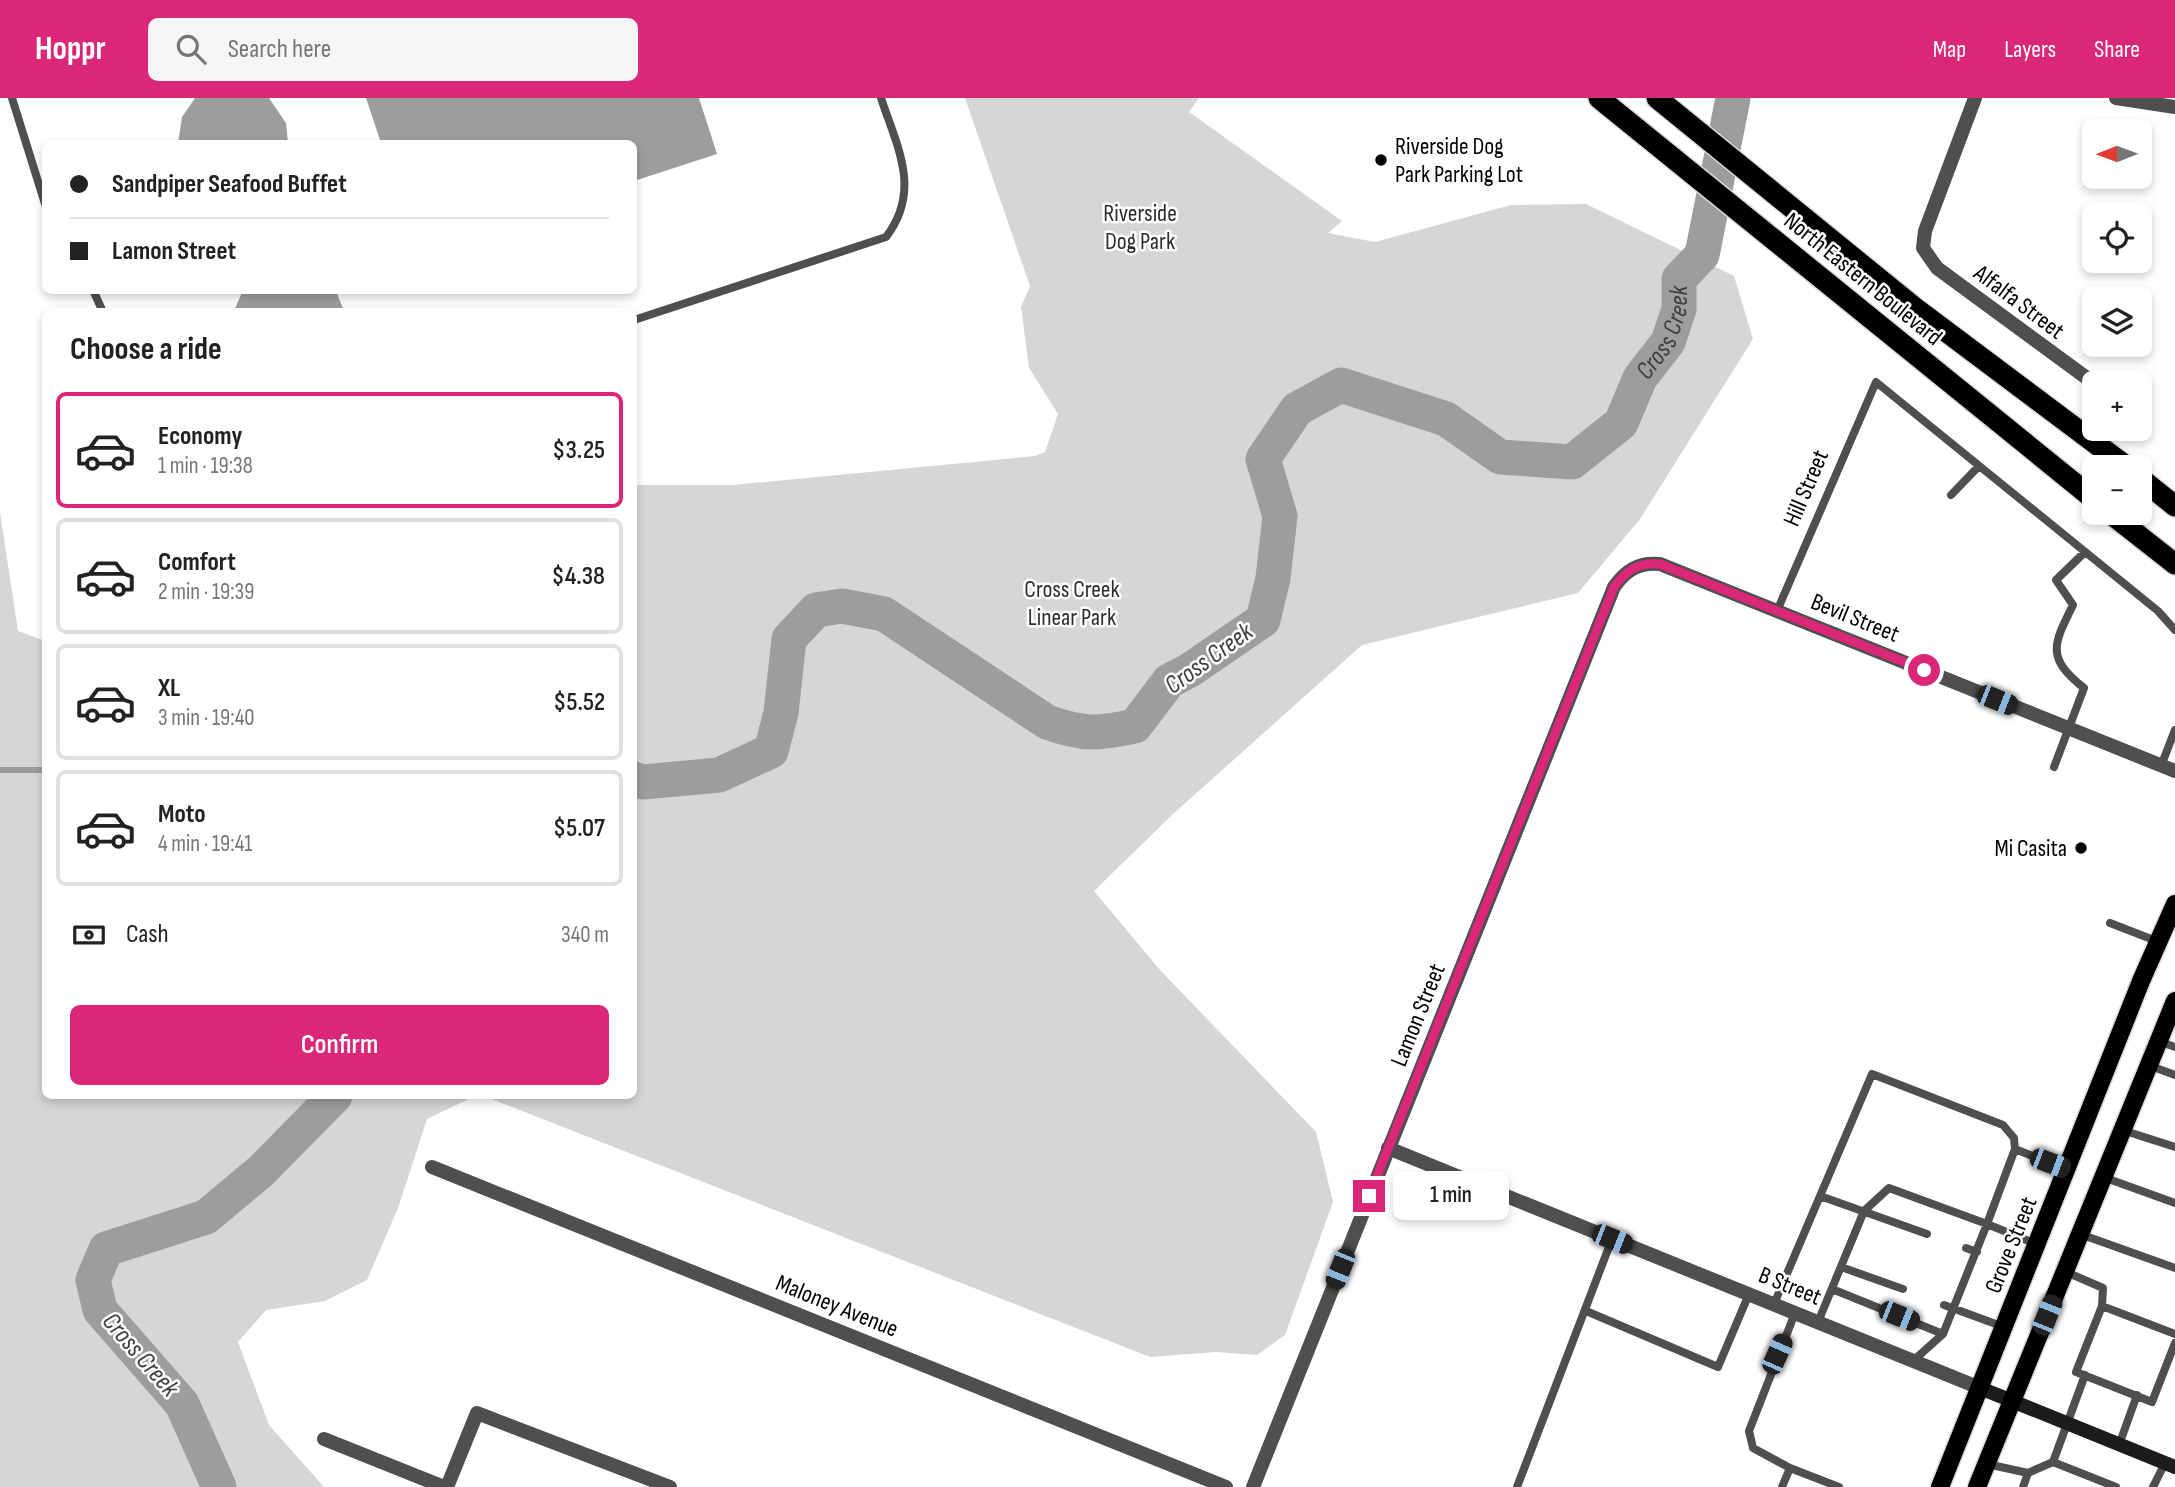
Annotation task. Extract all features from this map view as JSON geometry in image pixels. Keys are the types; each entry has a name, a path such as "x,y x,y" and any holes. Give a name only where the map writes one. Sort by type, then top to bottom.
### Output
{"highway":[{"name":"North Eastern Boulevard","path":"1598,98 2082,489"},
{"name":"North Eastern Boulevard","path":"1657,98 1915,308 2111,455"},
{"path":"2152,488 2175,506"},
{"path":"2125,525 2175,564"}],"main road":[{"name":"Grove Street","path":"1940,1487 2141,981 2175,904"},
{"path":"1977,1487 2148,1065 2167,1044 2175,1001"},
{"name":"B Street","path":"1980,1388 2170,1465"}],"street":[{"name":"Alfalfa Street","path":"1975,98 1925,231 1923,248 1937,268 2082,374"},
{"path":"2116,98 2175,107"},
{"name":"Bevil Street","path":"1633,568 1647,563 1660,564 2175,771"},
{"name":"Lamon Street","path":"1253,1487 1614,587 1622,576 1633,568"},
{"name":"B Street","path":"1388,1148 1980,1388"},
{"name":"Maloney Avenue","path":"432,1167 1226,1487"},
{"path":"324,1439 446,1487 477,1413 670,1487"}],"lane":[{"path":"12,98 42,194"},
{"path":"637,319 886,237 902,213 905,173 881,98"},
{"name":"Hill Street","path":"1777,611 1876,382 1979,466"},
{"path":"1951,495 1979,466 2158,611 2175,630"},
{"path":"2054,767 2084,688 2064,672 2056,655 2056,639 2073,605 2056,580 2085,552"},
{"path":"2161,765 2175,730"},
{"path":"2110,923 2160,942"},
{"path":"2148,1065 2175,1074"},
{"path":"1774,1304 1872,1074 2003,1125 2014,1139 2015,1149 1977,1252 1943,1334 1914,1360"},
{"path":"2122,1130 2175,1147"},
{"path":"2015,1149 2068,1170"},
{"path":"2103,1177 2175,1203"},
{"path":"1818,1322 1864,1212 1889,1188 2038,1245"},
{"path":"1820,1196 1927,1234"},
{"path":"2080,1234 2175,1268"},
{"path":"1517,1487 1612,1239"},
{"path":"1966,1248 1977,1252"},
{"path":"1841,1267 1903,1289"},
{"path":"2064,1271 2103,1288 2102,1306 2076,1372 2152,1402 2175,1343"},
{"path":"1832,1289 1943,1334"},
{"path":"1586,1311 1718,1367 1749,1294"},
{"path":"1944,1305 2005,1327"},
{"path":"2102,1306 2175,1334"},
{"path":"1795,1313 1749,1431 1753,1447 1790,1468 1839,1487"},
{"path":"1987,1464 2028,1474 2053,1462 2085,1376"},
{"path":"2119,1445 2137,1395"},
{"path":"2053,1462 2116,1487"},
{"path":"2153,1487 2170,1465"},
{"path":"1782,1487 1790,1468"},
{"path":"2023,1487 2028,1474"}],"green space":[{"path":"965,98 1199,98 1189,112 1342,221 1328,233 1375,242 1511,205 1586,204 1734,276 1753,339 1640,519 1578,593 1362,645 1173,814 1094,891 1160,970 1316,1132 1333,1202 1285,1335 1257,1355 1216,1352 1150,1357 492,1099 637,1099 637,485 733,485 1035,456 1045,452 1058,414 1029,368 1021,307 1030,286"},
{"path":"0,512 18,631 42,640 42,1099 469,1099 427,1119 398,1208 367,1280 325,1301 266,1310 238,1342 269,1425 324,1487 0,1487"}],"shaded area":[{"path":"195,98 269,98 286,123 288,140 178,140 182,117"},
{"path":"366,98 699,98 717,154 637,180 637,140 380,140"},
{"path":"241,294 337,294 343,308 235,308"}],"waterway":[{"name":"Cross Creek","path":"637,780 643,782 719,775 771,751 781,713 789,639 816,610 842,606 884,614 1047,722 1091,732 1135,726 1169,681 1190,670 1263,620 1273,578 1280,516 1263,459 1297,409 1341,385 1446,419 1500,457 1572,462 1621,423 1640,378 1668,342 1679,309 1679,279 1702,255 1733,98"},
{"path":"0,770 42,770"},
{"name":"Cross Creek","path":"219,1487 182,1404 100,1310 93,1280 106,1249 206,1217 261,1171 332,1099"}],"place":[{"name":"Riverside Dog Park Parking Lot","path":"1381,160"},
{"name":"Mi Casita","path":"2081,848"}],"route":[{"path":"1369,1196 1614,587 1622,576 1647,563 1660,564 1924,670"}],"park label":[{"name":"Riverside Dog Park","path":"1140,227"},
{"name":"Cross Creek Linear Park","path":"1072,603"}]}
